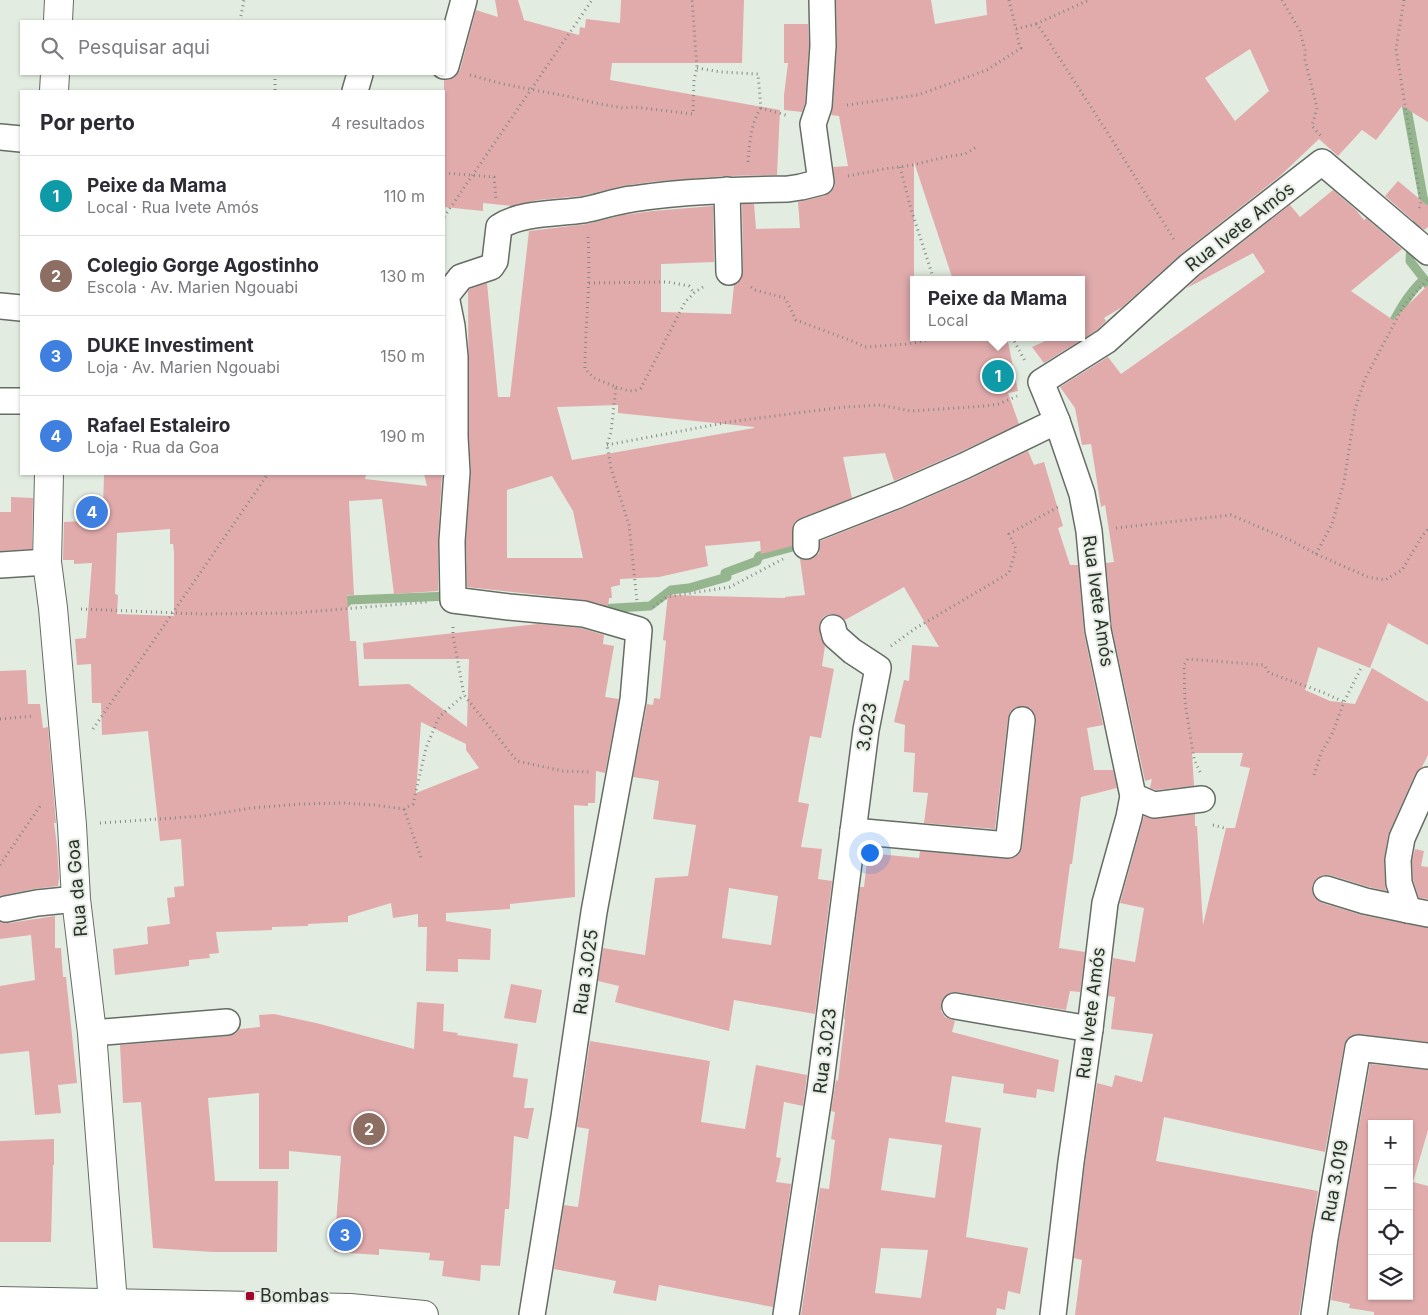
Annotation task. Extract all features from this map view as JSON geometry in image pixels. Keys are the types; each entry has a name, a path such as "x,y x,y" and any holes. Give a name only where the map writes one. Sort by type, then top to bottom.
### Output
{"street":[{"path":"58,20 59,0"},
{"path":"445,66 464,0"},
{"path":"640,624 584,614 453,600 452,541 457,472 455,437 456,357 445,296 461,277 491,267 495,261 499,226 507,221 586,210 631,199 695,192 788,189 821,182 816,115 823,46 822,0"},
{"path":"54,90 55,75"},
{"path":"355,90 360,75"},
{"path":"0,136 20,139"},
{"path":"1322,162 1428,252"},
{"name":"Rua Ivete Amós","path":"1053,1315 1105,903 1133,796 1098,630 1088,531 1082,494 1057,421 1041,382 1106,341 1190,265 1322,162"},
{"path":"729,272 737,190"},
{"path":"0,306 20,308"},
{"path":"0,401 20,402"},
{"path":"806,546 806,531 898,495 964,466 1057,421"},
{"name":"Rua da Goa","path":"49,475 47,562 53,608 72,825 76,899 92,1033 112,1303"},
{"path":"0,565 47,562"},
{"name":"Rua 3.025","path":"532,1315 564,1117 594,912 633,700 640,624"},
{"path":"833,628 835,636 852,651 878,668"},
{"name":"3.023","path":"859,787 866,730 878,668"},
{"path":"853,831 1008,845 1022,720"},
{"path":"1418,912 1399,883 1398,860 1402,838 1428,780"},
{"name":"Rua 3.023","path":"786,1315 820,1089 859,787"},
{"path":"1133,796 1154,806 1202,799"},
{"path":"1326,889 1365,901 1418,912"},
{"path":"6,909 37,903 76,899"},
{"path":"955,1006 1090,1029"},
{"path":"92,1033 227,1022"},
{"name":"Rua 3.019","path":"1314,1315 1325,1238 1358,1048 1428,1056"},
{"path":"0,1301 266,1306 424,1315"}],"path":[{"path":"240,20 244,0"},
{"path":"445,216 592,0"},
{"path":"445,66 472,76 503,84 571,96 595,103 623,108 634,107 693,114 694,80 697,68 692,0"},
{"path":"761,108 816,115 836,106 918,95 987,70 1021,48 1009,0"},
{"path":"1016,29 1036,24 1089,0"},
{"path":"1282,0 1300,31 1305,50 1305,60 1317,108 1312,126 1323,138 1322,162"},
{"path":"1404,0 1396,49 1421,204 1413,226 1407,233"},
{"path":"1036,24 1099,119 1190,265"},
{"path":"697,68 721,72 758,74 761,108 751,130 737,190"},
{"path":"275,75 275,90"},
{"path":"821,182 884,168 900,167 965,154 978,146"},
{"path":"900,167 911,209 933,276"},
{"path":"445,173 494,177 496,213 499,226"},
{"path":"586,210 590,259 585,369 594,378 616,388 627,391 641,388 685,302 694,293 729,272 755,290 785,298 796,320 865,347 923,341"},
{"path":"1316,554 1332,524 1345,473 1355,410 1366,377 1404,305 1428,279"},
{"path":"589,283 668,282 689,286 694,293"},
{"path":"607,445 728,422 846,407 880,405 911,411 998,404 1010,400 1041,382"},
{"path":"616,388 611,432 607,445 611,468 629,525 640,624"},
{"path":"89,735 267,475"},
{"path":"878,668 884,653 898,640 1010,574 1016,549 1009,534 1082,494"},
{"path":"1088,531 1231,514 1368,577 1385,580 1402,570 1428,529"},
{"path":"640,624 652,607 667,597 730,586 806,546"},
{"path":"53,608 201,614 295,613 453,600 453,636 464,695 517,761 562,771 592,772 619,777"},
{"path":"1224,828 1199,821 1202,799 1200,771 1194,759 1185,702 1184,665 1188,658 1264,665 1269,673 1344,702"},
{"path":"1314,774 1320,753 1332,734 1344,702 1362,666"},
{"path":"72,825 203,816 252,808 300,804 343,803 404,809 413,804 426,748 439,717 464,695"},
{"path":"0,720 61,713"},
{"path":"0,866 45,800"},
{"path":"404,809 421,858"}],"building":[{"path":"495,0 518,0 524,20 579,35 580,27 585,28 586,19 620,23 621,0 744,0 742,63 612,63 610,80 780,110 777,175 726,176 650,182 623,186 582,196 538,200 512,206 483,203 483,211 445,207 444,80 454,78 460,70 476,10 498,17"},
{"path":"836,0 931,0 935,24 987,15 986,0 1428,0 1428,122 1402,106 1376,140 1362,130 1338,156 1319,139 1280,176 1181,254 1122,307 1104,318 1106,321 1097,330 1085,337 1085,276 952,276 914,162 914,276 910,276 910,341 1008,341 1018,391 1008,393 1019,424 894,481 885,453 843,457 852,498 795,522 792,531 792,546 761,554 760,541 705,546 708,566 659,577 620,579 620,585 611,587 612,598 609,598 608,606 585,600 467,587 466,541 471,471 468,291 487,283 498,397 510,397 529,231 587,224 623,215 713,206 714,262 661,264 661,312 731,314 734,285 741,279 743,272 742,204 754,204 756,229 800,228 798,202 830,193 835,186 833,167 848,166 839,116 831,115 837,47","holes":["1250,49 1269,91 1235,121 1205,78","618,405 618,413 754,428 572,460 557,407","552,476 573,511 583,558 507,558 507,490"]},
{"path":"784,24 808,24 809,46 805,103 802,112 784,110 788,63 784,63"},
{"path":"1398,181 1428,206 1428,227 1424,230 1385,196"},
{"path":"1333,190 1356,210 1364,220 1366,218 1402,249 1351,291 1393,320 1428,285 1428,645 1388,623 1370,668 1318,647 1305,690 1330,701 1355,704 1372,668 1428,702 1428,755 1422,767 1415,774 1388,835 1384,860 1386,891 1330,875 1323,875 1316,879 1312,885 1312,892 1315,898 1322,903 1362,915 1428,928 1428,1042 1360,1034 1353,1035 1347,1039 1344,1046 1325,1152 1164,1117 1156,1161 1318,1191 1299,1315 1075,1315 1082,1260 1074,1258 1097,1083 1112,1087 1115,1075 1142,1082 1153,1034 1111,1029 1115,997 1108,996 1113,958 1135,962 1144,908 1120,903 1144,816 1156,819 1195,814 1203,925 1226,828 1235,828 1250,768 1240,766 1243,753 1192,753 1194,786 1156,790 1150,788 1152,779 1145,781 1112,628 1106,563 1114,562 1105,505 1101,507 1091,444 1082,445 1075,408 1060,387 1108,357 1121,374 1265,272 1253,253 1187,288 1199,276 1290,205 1300,217"},
{"path":"1045,341 1079,341 1044,363 1032,347"},
{"path":"1028,451 1034,465 1044,462 1063,526 1058,528 1070,565 1078,565 1084,633 1103,725 1087,728 1094,770 1113,770 1117,788 1081,797 1059,948 1085,952 1080,992 1070,991 1066,1010 957,992 950,993 944,997 941,1003 941,1011 945,1017 955,1021 952,1032 1059,1060 1054,1092 1037,1089 1036,1098 1003,1093 1004,1084 952,1076 945,1122 981,1128 966,1237 1028,1248 1020,1294 1008,1291 1005,1310 997,1308 996,1315 801,1315 820,1188 829,1189 835,1140 831,1139 835,1112 831,1111 836,1080 838,1081 860,887 864,887 868,853 919,858 920,851 1007,859 1019,854 1022,847 1036,722 1035,715 1030,708 1023,706 1016,707 1010,712 995,829 924,823 928,793 913,792 915,753 904,752 905,725 894,722 904,680 909,681 912,645 939,647 904,587 845,620 836,614 823,617 819,625 821,639 825,646 822,666 834,669 821,738 810,736 798,802 809,804 801,847 822,849 818,879 832,881 815,1014 734,1000 729,1031 615,1002 619,986 598,981 603,948 645,955 655,878 688,876 696,825 653,819 659,781 633,777 647,704 653,705 654,698 660,699 666,641 663,640 668,595 785,598 805,595 800,559 814,558 819,553 820,541 904,508","holes":["729,888 778,896 771,945 722,938","889,1138 942,1145 935,1198 881,1190","881,1248 928,1250 921,1298 875,1293"]},
{"path":"104,475 366,475 365,479 427,486 424,475 442,475 438,540 438,591 394,594 382,499 349,501 354,595 347,595 350,641 356,641 359,686 409,684 467,727 469,659 364,659 363,643 538,624 581,628 604,635 603,644 614,646 605,697 619,699 605,773 596,771 595,803 588,803 588,806 574,805 575,897 510,904 510,909 446,913 446,921 491,929 490,960 458,959 458,972 426,971 427,927 418,927 418,914 393,918 391,903 348,916 348,922 272,927 272,930 216,932 219,953 209,954 210,958 189,960 189,966 115,975 113,949 148,944 147,927 170,924 167,898 175,897 174,887 184,886 181,839 160,841 148,731 102,735 101,703 92,703 91,664 77,665 75,639 86,638 92,563 74,564 74,560 63,560 64,522 84,521 84,509 103,509","holes":["170,529 170,544 173,544 174,552 174,616 117,614 118,595 115,594 117,533","421,722 466,744 466,750 479,768 416,793"]},
{"path":"11,497 33,498 32,549 0,551 0,512 11,512"},
{"path":"26,670 28,704 40,704 43,728 48,727 59,878 58,886 0,896 0,671"},
{"path":"1415,849 1424,851 1421,866 1428,867 1428,899 1419,898 1413,880 1412,861"},
{"path":"55,916 55,948 61,948 63,977 66,977 77,1083 58,1085 61,1113 35,1115 29,1051 0,1054 0,986 35,980 31,935 0,939 0,922 9,923"},
{"path":"511,984 542,990 536,1023 504,1018"},
{"path":"417,1002 444,1004 443,1031 458,1033 457,1035 518,1044 513,1077 528,1079 524,1108 534,1108 528,1139 514,1136 509,1209 505,1209 500,1266 481,1265 480,1281 442,1276 444,1261 429,1260 430,1253 379,1249 379,1255 334,1252 341,1156 289,1151 289,1169 259,1169 259,1093 208,1098 215,1181 278,1181 277,1252 213,1252 153,1248 141,1102 123,1103 120,1045 228,1036 235,1034 240,1029 260,1027 259,1015 274,1014 414,1049"},
{"path":"590,1041 710,1061 701,1122 745,1129 756,1065 807,1075 803,1106 784,1102 776,1157 781,1158 776,1182 791,1184 773,1307 659,1285 656,1301 613,1293 616,1281 554,1269 564,1205 578,1207 589,1129 577,1127"},
{"path":"1370,1064 1428,1070 1428,1130 1413,1182 1428,1186 1428,1315 1374,1315 1374,1312 1349,1308 1350,1304 1331,1300 1339,1240"},
{"path":"54,1139 51,1242 0,1242 0,1141"}],"waterway":[{"path":"1405,98 1424,202 1411,243 1410,261 1424,279"},
{"path":"1390,328 1413,290 1424,279 1428,285"},
{"path":"598,609 650,606 671,590 689,588 727,577 725,573 757,561 759,556 804,544"},
{"path":"339,608 349,600 450,596"}],"place":[{"name":"Peixe da Mama","path":"998,376"},
{"name":"Rafael Estaleiro","path":"92,512"},
{"name":"Colegio Gorge Agostinho","path":"369,1129"},
{"name":"DUKE Investiment","path":"345,1235"},
{"name":"Bombas","path":"250,1296"}]}
